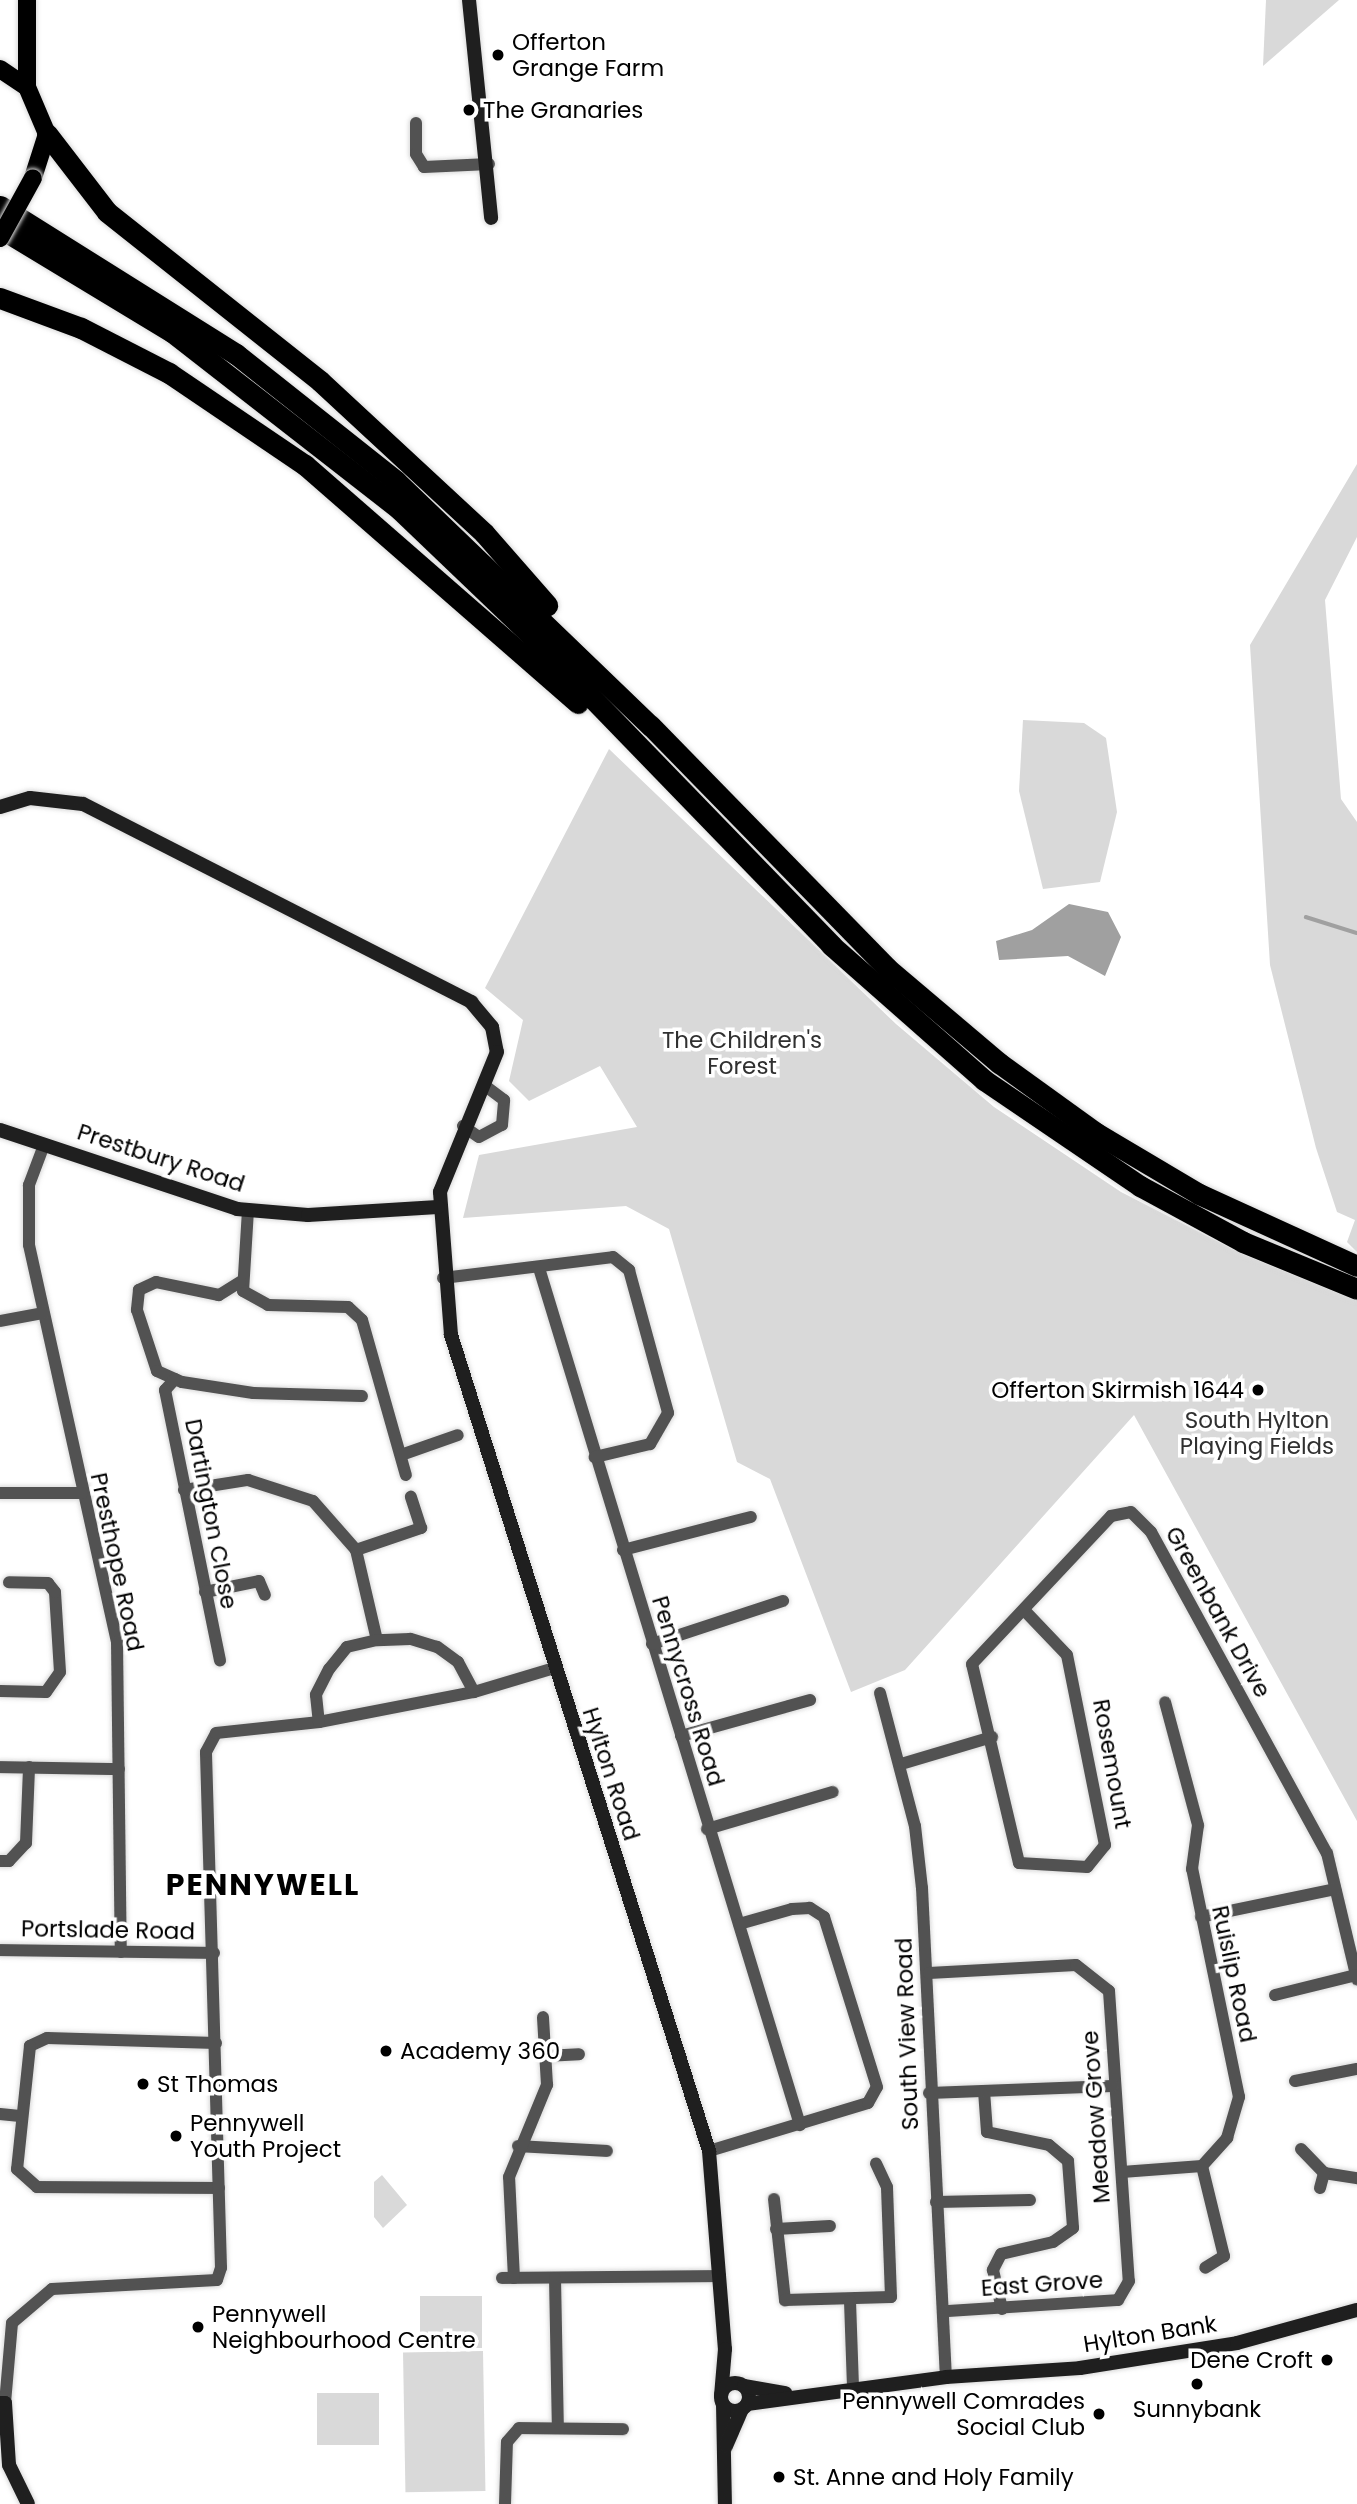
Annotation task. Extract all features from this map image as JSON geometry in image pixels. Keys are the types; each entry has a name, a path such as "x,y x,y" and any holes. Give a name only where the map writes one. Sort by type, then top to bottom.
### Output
{"highway":[{"path":"47,134 107,212 235,308 484,533 651,726"},
{"path":"0,206 162,304 312,412 486,563 651,726 877,959 999,1063 1096,1133 1199,1194 1357,1266"},
{"path":"0,228 172,332 331,452 506,610 693,805 875,987 1034,1118 1196,1218 1357,1289"},
{"path":"0,298 81,328 169,373 305,465 693,805"}],"main road":[{"path":"0,238 33,177 47,134 27,88 27,0"},
{"path":"0,69 27,88"}],"street":[{"path":"469,0 489,164 491,218"},
{"path":"416,123 416,154 424,167 489,164"},
{"path":"0,807 30,798 83,804 471,1002 492,1027 497,1052 463,1126 438,1207"},
{"path":"463,1126 479,1137 502,1125 504,1100 484,1085"},
{"name":"Prestbury Road","path":"0,1130 248,1210 308,1215 438,1207"},
{"name":"Presthope Road","path":"44,1145 29,1185 29,1245 117,1642 121,1952"},
{"name":"Hylton Road","path":"438,1207 443,1278 451,1335 554,1668 709,2151 726,2357 722,2400 725,2504"},
{"path":"248,1210 240,1282 243,1291 268,1305 348,1307 362,1320 405,1475"},
{"path":"443,1278 613,1257 629,1270 668,1413 650,1444 595,1457"},
{"name":"Pennycross Road","path":"539,1268 707,1829 800,2125"},
{"path":"240,1282 219,1295 156,1282 139,1290 147,1354 157,1371 174,1379 253,1394 362,1396"},
{"path":"0,1321 43,1313"},
{"name":"Dartington Close","path":"174,1379 165,1390 220,1660"},
{"path":"401,1455 458,1435"},
{"path":"184,1490 248,1480 289,1489 325,1511 356,1550 377,1640"},
{"path":"0,1493 82,1493"},
{"path":"356,1550 421,1528 411,1497"},
{"name":"Greenbank Drive","path":"1019,1863 992,1737 972,1664 1111,1516 1125,1511 1137,1515 1326,1853 1357,1977"},
{"path":"624,1550 751,1517"},
{"path":"205,1592 259,1581 265,1595"},
{"path":"0,1691 46,1692 60,1672 55,1592 48,1583 9,1582"},
{"path":"652,1644 783,1601"},
{"name":"Rosemount","path":"1019,1863 1087,1867 1104,1845 1068,1656 1024,1610"},
{"path":"319,1722 316,1695 329,1669 346,1647 377,1640 437,1647 458,1662 474,1692"},
{"path":"28,2504 9,2465 3,2403 12,2323 52,2289 217,2280 219,2188 216,2043 206,1752 216,1732 319,1722 474,1692 554,1668"},
{"name":"South View Road","path":"880,1693 901,1764 915,1826 929,1973 929,2093 946,2311 946,2377"},
{"path":"681,1736 810,1700"},
{"name":"Ruislip Road","path":"1165,1702 1198,1825 1192,1869 1239,2097 1227,2138 1202,2166"},
{"path":"901,1764 992,1737"},
{"path":"0,1767 119,1769"},
{"path":"0,1861 9,1861 26,1843 29,1768"},
{"path":"707,1829 833,1792"},
{"path":"1201,1917 1335,1889"},
{"path":"709,2151 868,2103 877,2087 824,1917 810,1908 792,1909 739,1924"},
{"name":"Portslade Road","path":"0,1950 214,1953"},
{"name":"Meadow Grove","path":"929,1973 1076,1965 1109,1991 1112,2086 1122,2172 1129,2281"},
{"path":"1275,1996 1357,1977"},
{"path":"543,2017 547,2085 518,2146 509,2177 508,2278 720,2276"},
{"path":"216,2043 47,2038 24,2055 17,2169 37,2187 219,2188"},
{"path":"545,2056 579,2054"},
{"path":"1295,2081 1357,2068"},
{"path":"929,2093 1112,2086"},
{"path":"984,2091 987,2132 1049,2146 1068,2161 1073,2228 1053,2242 1001,2254 993,2270 1002,2309"},
{"path":"0,2114 20,2116"},
{"path":"518,2146 607,2151"},
{"path":"1301,2149 1324,2173 1357,2178"},
{"path":"774,2199 785,2300 850,2301 891,2297 887,2187 876,2163"},
{"path":"1122,2172 1202,2166 1224,2256 1205,2268"},
{"path":"1320,2188 1324,2173"},
{"path":"936,2202 1030,2200"},
{"path":"776,2229 831,2226"},
{"path":"555,2278 558,2428"},
{"name":"East Grove","path":"946,2311 1118,2300 1129,2281"},
{"path":"850,2301 853,2388"},
{"name":"Hylton Bank","path":"793,2394 1128,2360 1237,2343 1357,2310"},
{"name":"Hylton Road","path":"724,2451 744,2407 742,2385 726,2357"},
{"path":"730,2384 793,2394 744,2407 722,2400 730,2384"},
{"path":"505,2504 507,2442 519,2428 623,2429"}],"green space":[{"path":"1266,0 1339,0 1263,66"},
{"path":"1357,464 1357,537 1325,600 1341,799 1357,822 1357,1252 1347,1242 1355,1220 1337,1212 1316,1148 1270,965 1250,645"},
{"path":"1023,720 1084,723 1106,738 1117,812 1100,882 1043,889 1019,791"},
{"name":"The Children's Forest","path":"609,749 896,1024 994,1107 1121,1192 1242,1254 1357,1301 1357,1821 1134,1415 905,1670 851,1692 770,1479 737,1462 669,1229 626,1206 463,1218 479,1155 637,1127 600,1066 529,1101 509,1081 523,1020 485,988"},
{"path":"382,2175 407,2205 383,2228 374,2217 374,2182"},
{"path":"420,2296 482,2296 482,2348 420,2348"},
{"path":"483,2351 485,2491 405,2492 403,2352"},
{"path":"317,2393 379,2393 379,2445 317,2445"}],"shaded area":[{"path":"1069,904 1108,912 1121,937 1105,976 1068,956 999,960 996,941 1032,930"}],"waterway":[{"path":"1306,917 1357,933"}],"place":[{"name":"Offerton Grange Farm","path":"498,55"},
{"name":"The Granaries","path":"469,110"},
{"name":"Offerton Skirmish 1644","path":"1258,1390"},
{"name":"Academy 360","path":"386,2051"},
{"name":"St Thomas","path":"143,2084"},
{"name":"Pennywell Youth Project","path":"176,2136"},
{"name":"Pennywell Neighbourhood Centre","path":"198,2327"},
{"name":"Dene Croft","path":"1327,2360"},
{"name":"Sunnybank","path":"1197,2384"},
{"name":"Pennywell Comrades Social Club","path":"1099,2414"},
{"name":"St. Anne and Holy Family","path":"779,2477"}],"district":[{"name":"PENNYWELL","path":"263,1885"}],"park label":[{"name":"South Hylton Playing Fields","path":"1257,1433"}]}
